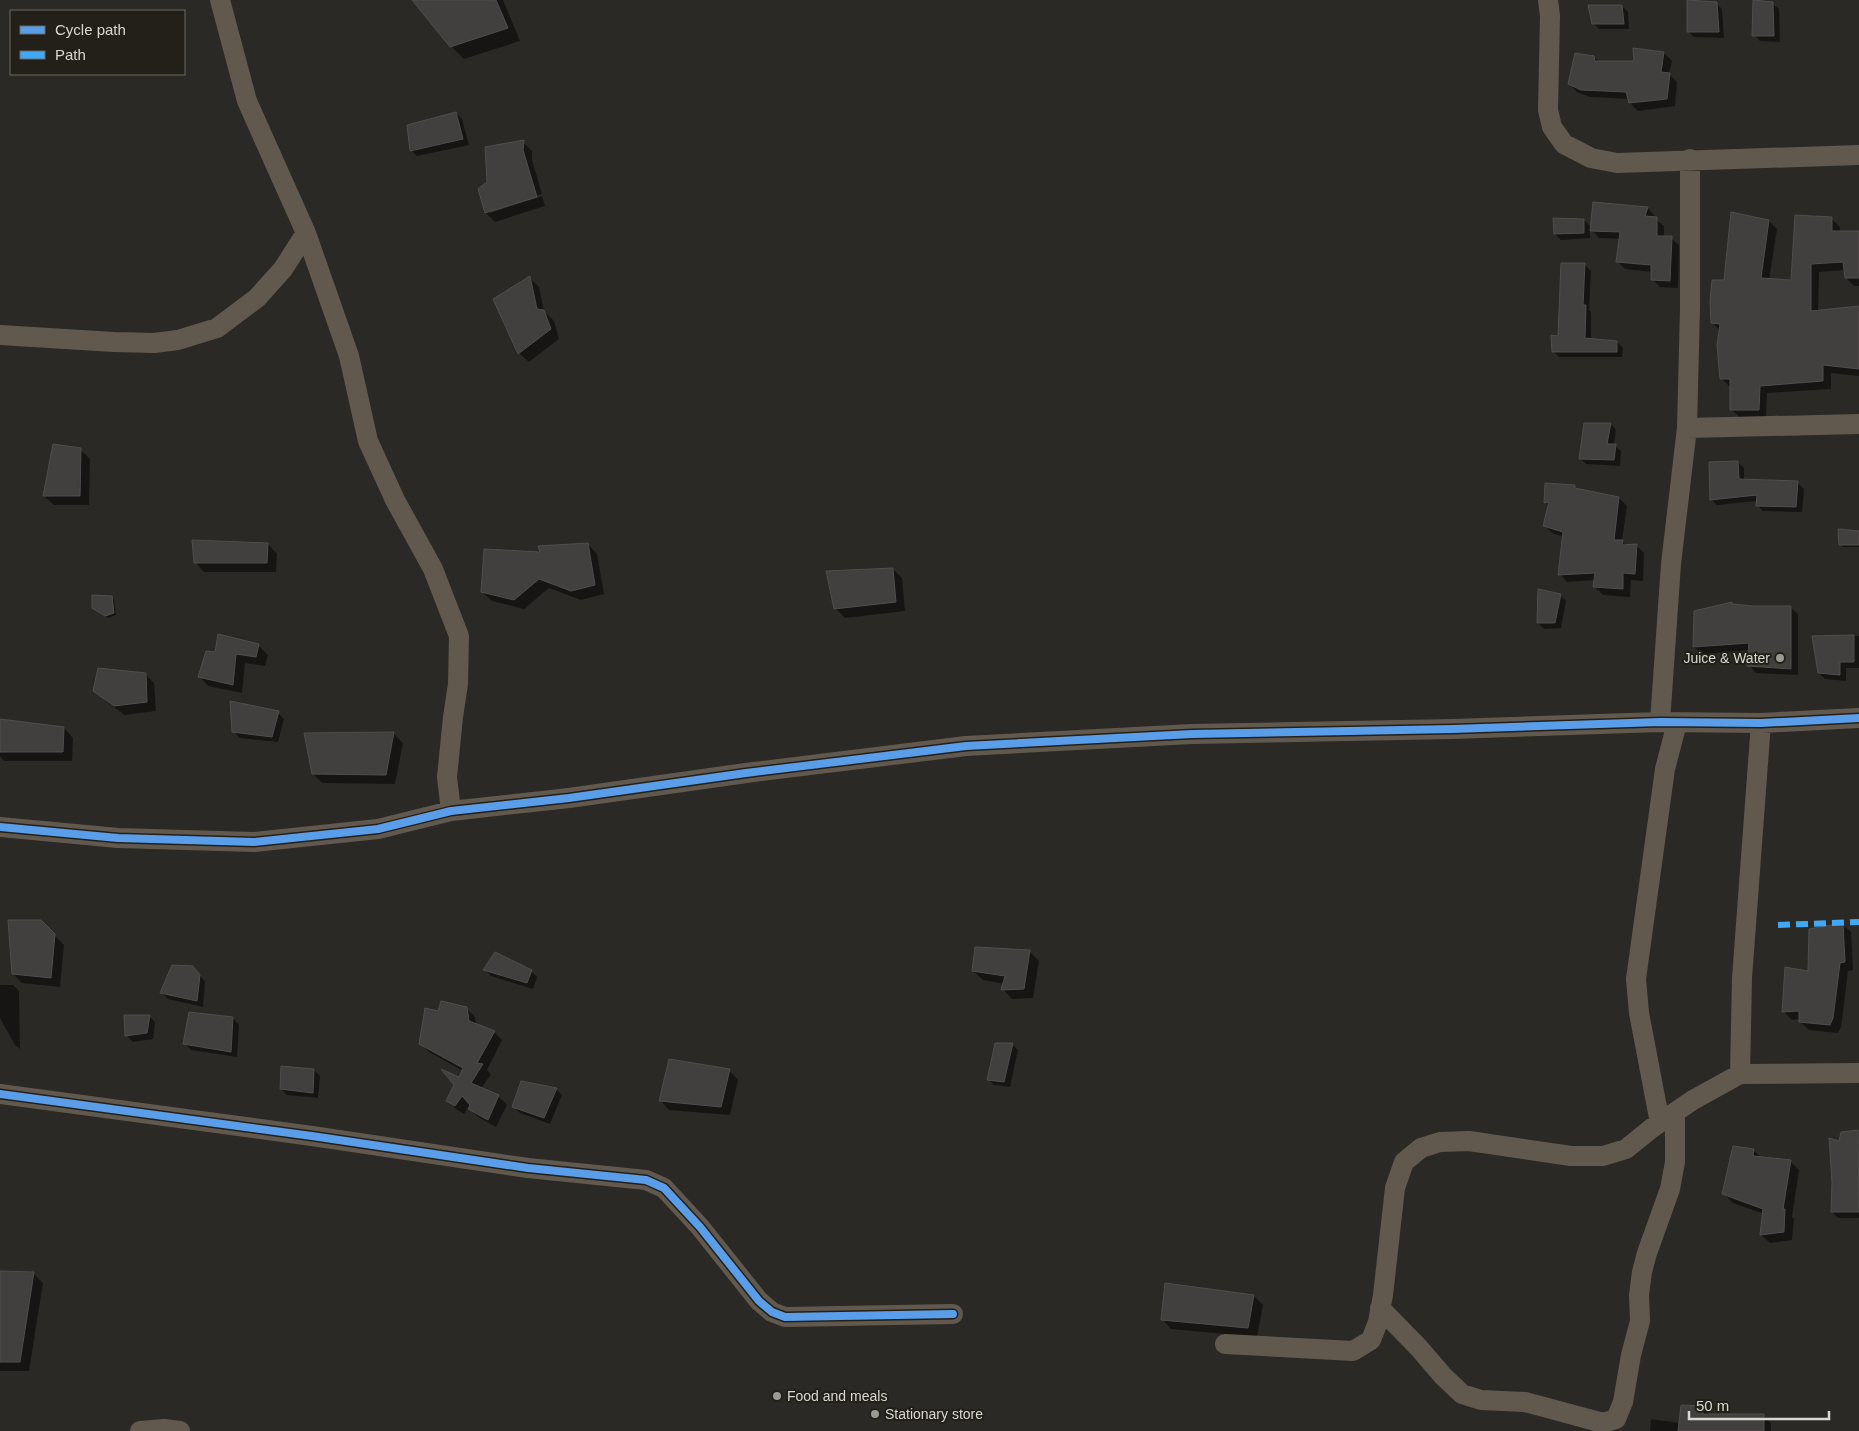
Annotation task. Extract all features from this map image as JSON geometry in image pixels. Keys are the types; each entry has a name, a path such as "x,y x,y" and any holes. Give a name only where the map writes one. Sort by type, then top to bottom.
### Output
{"street":[{"path":"1548,0 1550,16 1548,110 1552,127 1564,144 1591,158 1617,163 1690,159 1859,155"},
{"path":"225,2 247,101 306,233 349,356 368,441 395,500 433,569 459,636 458,684 447,776 451,811"},
{"path":"1380,1308 1462,1394 1481,1400 1525,1402 1603,1423 1616,1419 1623,1402 1631,1355 1640,1321 1639,1295 1642,1272 1670,1189 1675,1162 1667,1117 1639,1013 1636,979 1665,769 1668,722 1671,564 1687,428 1690,308 1690,159"},
{"path":"0,335 154,343 178,340 217,328 257,298 283,268 306,233"},
{"path":"1687,428 1859,424"},
{"path":"0,827 118,838 254,842 378,829 451,811 569,798 765,770 966,746 1192,734 1668,722 1761,723 1859,718"},
{"path":"1740,1074 1742,978 1761,723"},
{"path":"1224,1344 1353,1351 1371,1340 1378,1322 1395,1188 1404,1162 1421,1148 1440,1142 1469,1141 1571,1156 1603,1156 1626,1149 1667,1117 1740,1074 1859,1073"},
{"path":"0,1094 302,1134 528,1168 646,1180 664,1188 700,1227 760,1301 772,1312 794,1318 953,1314"},
{"path":"140,1431 158,1429 180,1431"}],"building":[{"path":"412,0 496,0 508,28 450,47"},
{"path":"1687,0 1717,2 1719,32 1687,32"},
{"path":"1753,0 1773,2 1774,36 1752,36"},
{"path":"1588,5 1622,5 1624,24 1592,24"},
{"path":"1633,48 1664,52 1661,72 1670,73 1667,99 1629,103 1626,92 1581,90 1568,84 1575,53 1594,56 1595,61 1634,61"},
{"path":"456,112 463,139 410,151 407,125"},
{"path":"524,140 523,150 537,197 485,213 478,189 487,182 485,147"},
{"path":"1593,202 1648,207 1645,216 1657,217 1657,236 1672,236 1670,281 1651,280 1651,265 1616,262 1620,232 1590,231"},
{"path":"1731,212 1769,220 1761,278 1791,280 1795,215 1832,217 1832,231 1859,231 1859,278 1845,278 1843,262 1811,264 1811,311 1859,306 1859,369 1823,365 1823,381 1760,386 1759,410 1730,410 1730,379 1720,379 1717,345 1720,324 1711,323 1710,301 1712,280 1724,280"},
{"path":"1553,218 1584,219 1584,233 1554,234"},
{"path":"1561,263 1585,263 1583,305 1586,305 1585,338 1617,341 1617,352 1552,352 1551,335 1558,336"},
{"path":"530,276 537,309 544,310 551,329 518,354 493,299"},
{"path":"1584,423 1611,423 1607,444 1616,444 1614,460 1579,459"},
{"path":"53,444 81,448 80,496 43,496"},
{"path":"1738,461 1739,479 1798,481 1796,507 1756,506 1757,495 1710,500 1709,462"},
{"path":"1545,483 1575,485 1575,488 1619,497 1614,540 1623,540 1622,545 1637,544 1635,574 1623,573 1623,589 1593,587 1595,573 1558,575 1563,532 1543,526 1549,502 1544,503"},
{"path":"1838,529 1859,531 1859,545 1839,545"},
{"path":"192,540 268,543 267,563 194,563"},
{"path":"588,543 595,585 571,591 539,579 514,600 481,592 484,549 540,552 538,546"},
{"path":"893,568 896,602 834,609 826,571"},
{"path":"1538,589 1561,594 1555,623 1537,623"},
{"path":"92,595 112,596 114,613 105,616 92,608"},
{"path":"1732,602 1732,604 1754,606 1791,606 1791,669 1747,666 1749,643 1693,647 1694,611"},
{"path":"218,634 259,644 256,657 236,654 233,685 198,677 206,651 215,652"},
{"path":"1854,635 1854,662 1840,662 1840,675 1818,673 1812,636"},
{"path":"98,668 146,673 147,702 114,706 93,691"},
{"path":"230,701 279,711 272,737 232,732"},
{"path":"0,719 64,727 63,752 0,752"},
{"path":"394,732 386,775 312,774 304,733"},
{"path":"8,920 41,920 55,934 51,978 12,974"},
{"path":"1843,923 1845,962 1840,963 1833,1018 1830,1025 1799,1022 1799,1011 1782,1012 1785,967 1808,971 1809,929"},
{"path":"975,947 1030,950 1024,989 1001,990 1005,976 972,971"},
{"path":"495,952 532,970 527,983 483,970"},
{"path":"172,965 193,966 200,975 197,1001 160,993"},
{"path":"441,1001 467,1007 469,1021 495,1031 477,1063 483,1064 471,1083 499,1095 488,1120 468,1109 470,1105 462,1096 455,1106 446,1101 454,1085 441,1069 459,1077 463,1068 419,1044 425,1008 438,1011"},
{"path":"189,1012 233,1017 231,1052 183,1044"},
{"path":"124,1015 150,1015 147,1033 125,1036"},
{"path":"995,1043 1013,1043 1004,1082 987,1080"},
{"path":"669,1059 730,1069 721,1107 659,1101"},
{"path":"281,1066 314,1069 313,1093 280,1089"},
{"path":"521,1081 557,1088 544,1118 512,1107"},
{"path":"1858,1130 1859,1212 1831,1212 1832,1182 1829,1138 1839,1141 1841,1132"},
{"path":"1733,1146 1754,1149 1753,1156 1791,1160 1783,1209 1785,1209 1784,1232 1760,1235 1763,1209 1722,1194"},
{"path":"0,1271 34,1272 20,1362 0,1362"},
{"path":"1165,1283 1254,1295 1248,1328 1161,1320"},
{"path":"1681,1405 1703,1406 1703,1414 1764,1414 1764,1431 1678,1431"}],"marked path":[{"path":"1778,925 1859,922"}],"cycle path":[{"path":"0,827 118,838 254,842 378,829 451,811 569,798 746,773 966,746 1192,734 1453,729 1660,722 1761,723 1859,718"},
{"path":"0,1094 312,1136 528,1168 646,1180 664,1188 700,1227 759,1301 772,1312 785,1317 953,1314"}],"place":[{"name":"Juice & Water","path":"1780,658"},
{"name":"Food and meals","path":"777,1396"},
{"name":"Stationary store","path":"875,1414"}]}
